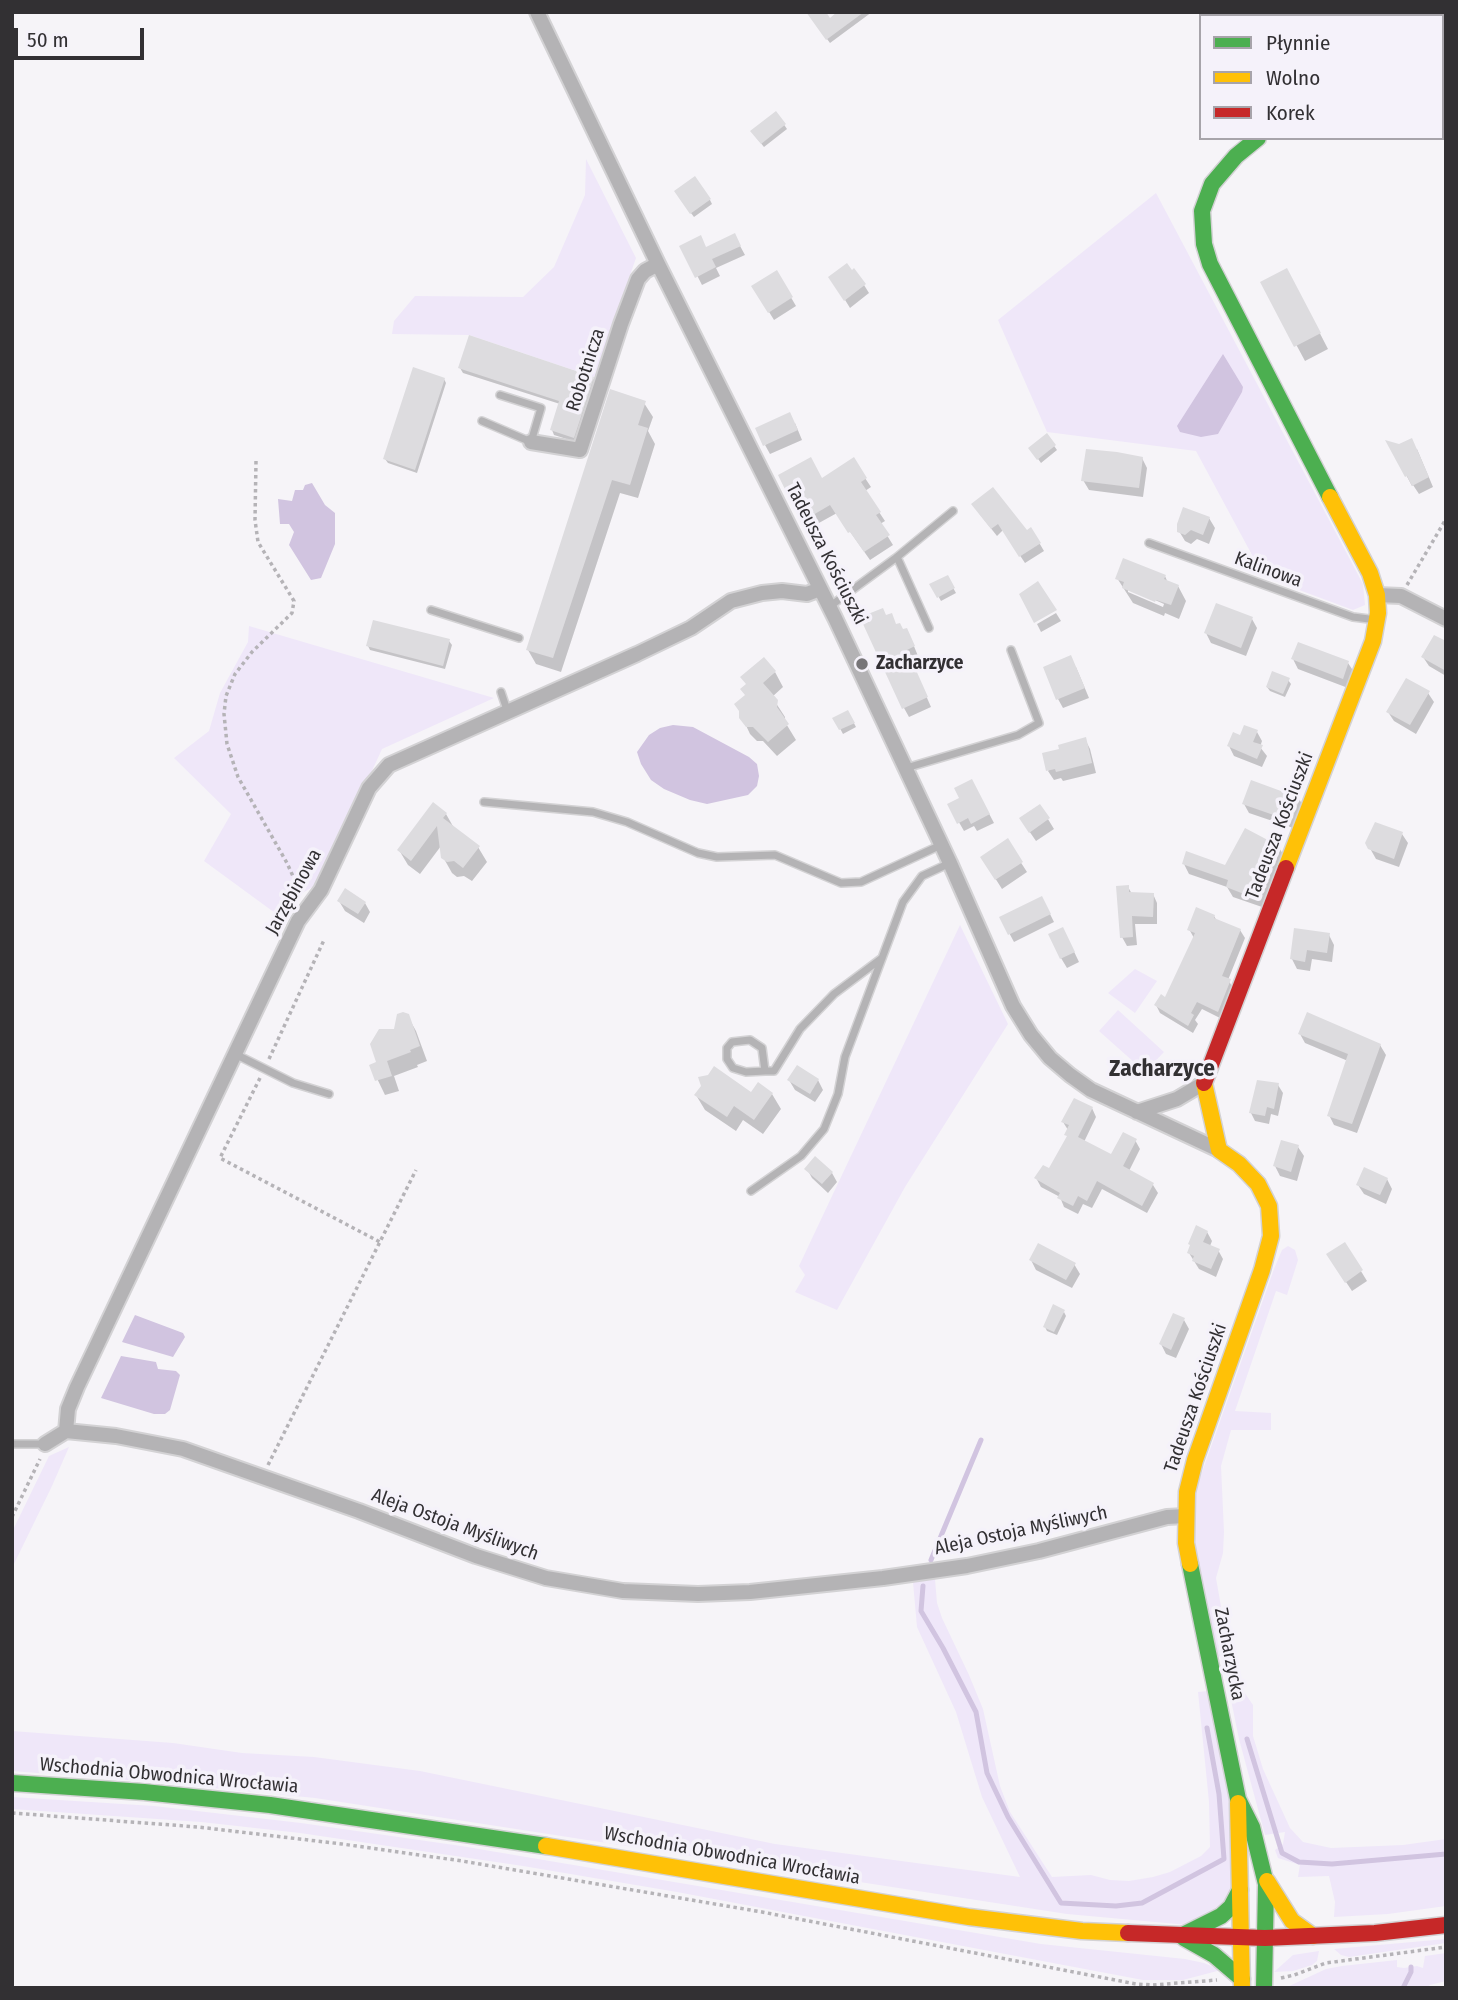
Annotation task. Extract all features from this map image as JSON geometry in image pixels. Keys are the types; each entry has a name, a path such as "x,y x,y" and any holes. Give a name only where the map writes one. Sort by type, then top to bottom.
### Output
{"street":[{"name":"Tadeusza Kościuszki","path":"537,12 658,264 829,607 950,863 1013,1006 1031,1035 1070,1076 1091,1090 1219,1150 1239,1164 1258,1184 1269,1206 1271,1236 1262,1270 1195,1460 1187,1492 1185,1516"},
{"name":"Tadeusza Kościuszki","path":"1204,1083 1373,641 1377,620 1377,595 1370,573 1210,264 1204,244 1202,211 1212,184 1236,156 1256,140"},
{"name":"Robotnicza","path":"531,442 580,450 638,279 645,271 658,264"},
{"name":"Jarzębinowa","path":"65,1431 68,1409 77,1387 298,921 321,890 369,788 389,765 691,628 731,601 782,590 807,594 820,589"},
{"path":"1377,595 1401,596 1446,620"},
{"path":"1137,1112 1177,1099 1204,1083 1219,1150"},
{"path":"45,1444 65,1431"},
{"name":"Aleja Ostoja Myśliwych","path":"65,1431 116,1436 183,1449 476,1556 546,1578 624,1591 698,1594 750,1592 893,1576 967,1566 1039,1551 1167,1517 1185,1516"},
{"name":"Zacharzycka","path":"1185,1516 1186,1543 1238,1799 1242,1984"},
{"name":"Wschodnia Obwodnica Wrocławia","path":"12,1783 144,1792 270,1805 589,1853 969,1917 1082,1931 1265,1938 1375,1933 1446,1925"},
{"name":"Zacharzycka","path":"1238,1799 1252,1827 1265,1877 1264,1983"},
{"path":"1265,1877 1292,1921 1313,1936"},
{"path":"1181,1936 1221,1916 1231,1907 1240,1890"},
{"path":"1181,1936 1214,1955 1242,1984"}],"lane":[{"path":"482,421 531,442 541,408 500,395"},
{"path":"829,607 953,511"},
{"name":"Kalinowa","path":"1149,542 1353,617 1377,620"},
{"path":"897,557 929,628"},
{"path":"431,610 519,638"},
{"path":"905,768 1018,735 1039,723 1011,650"},
{"path":"501,692 507,710"},
{"path":"484,802 593,812 627,822 698,853 717,857 775,855 841,883 861,882 941,845"},
{"path":"751,1191 800,1156 824,1129 838,1094 845,1058 904,902 922,876 950,863"},
{"path":"765,1071 762,1048 750,1040 732,1042 727,1048 727,1059 733,1068 746,1072 774,1071 800,1030 834,994 882,957"},
{"path":"235,1054 293,1083 329,1094"},
{"path":"12,1444 45,1444"}],"path":[{"path":"256,461 255,520 258,542 294,601 292,613 252,652 235,674 225,705 227,744 238,777 287,863 308,908"},
{"path":"1401,596 1446,519"},
{"path":"324,940 265,1069 220,1158 380,1242"},
{"path":"262,1476 416,1170"},
{"path":"12,1517 45,1444"},
{"path":"12,1813 257,1833 463,1861 762,1912 1136,1984 1242,1984"},
{"path":"1264,1983 1326,1962 1446,1947"},
{"path":"1325,1951 1326,1962"}],"shaded area":[{"path":"586,159 636,258 594,377 469,335 392,334 394,321 415,296 523,297 554,267 585,195"},
{"path":"1156,193 1363,584 1365,605 1353,610 1248,571 1252,555 1196,451 1047,432 998,320"},
{"path":"1223,354 1243,387 1242,392 1218,434 1201,437 1180,432 1177,426"},
{"path":"312,483 325,505 335,513 335,544 321,578 311,580 289,545 294,532 289,524 280,524 278,499 292,501 295,490 303,490 305,485"},
{"path":"249,626 494,698 382,749 321,882 299,895 286,921 204,861 231,814 174,758 209,731 220,693 248,642"},
{"path":"673,725 693,727 749,757 757,764 757,786 748,795 707,804 664,789 651,780 637,752 649,735 660,728"},
{"path":"960,925 1008,1024 905,1187 837,1310 795,1292 805,1275 799,1266"},
{"path":"1135,969 1157,981 1135,1013 1108,993"},
{"path":"1118,1010 1164,1052 1145,1072 1099,1031"},
{"path":"1288,1246 1295,1250 1298,1260 1287,1295 1276,1291 1235,1411 1271,1413 1271,1430 1231,1430 1221,1466 1224,1532 1223,1553 1216,1578 1230,1658 1240,1686 1253,1705 1253,1736 1263,1769 1290,1828 1303,1842 1331,1848 1403,1845 1446,1839 1446,1906 1388,1914 1334,1917 1335,1902 1329,1876 1298,1877 1300,1865 1278,1858 1275,1850 1283,1844 1285,1832 1265,1835 1239,1739 1222,1656 1216,1657 1197,1560 1194,1528 1196,1489 1274,1269 1282,1250"},
{"path":"135,1315 183,1333 185,1337 173,1357 122,1342"},
{"path":"121,1356 156,1362 158,1369 176,1371 180,1375 170,1410 165,1414 154,1414 101,1398"},
{"path":"69,1447 12,1568 12,1532 49,1456"},
{"path":"935,1579 937,1603 942,1618 983,1709 1000,1786 1010,1812 1052,1877 1091,1875 1129,1881 1153,1877 1170,1872 1201,1856 1210,1847 1209,1802 1198,1692 1208,1691 1230,1800 1236,1885 1229,1902 1188,1925 1067,1914 315,1798 12,1771 12,1731 173,1743 242,1753 314,1757 420,1771 775,1844 1020,1877 982,1797 956,1712 917,1627 913,1582"},
{"path":"12,1797 154,1806 301,1823 461,1846 1041,1944 1185,1959 1221,1970 1183,1980 1143,1980 677,1892 523,1866 300,1833 201,1822 12,1809"},
{"path":"1446,1939 1446,1943 1349,1957 1334,1949"},
{"path":"1319,1951 1317,1961 1312,1965 1293,1971 1274,1972 1293,1955"},
{"path":"1446,1953 1446,1981 1427,1988 1285,1988 1326,1969 1397,1960 1397,1967 1423,1968 1425,1956"}],"building":[{"path":"806,12 826,12 830,18 837,12 864,12 826,40"},
{"path":"776,111 786,124 761,144 750,131"},
{"path":"695,176 711,199 690,214 674,191"},
{"path":"735,233 741,246 712,259 716,267 695,278 679,246 701,235 706,247"},
{"path":"847,263 866,284 844,301 828,277"},
{"path":"1287,268 1321,333 1294,347 1260,282"},
{"path":"777,270 793,297 768,313 751,286"},
{"path":"469,335 594,377 574,438 550,430 559,401 458,368"},
{"path":"413,367 445,378 415,470 383,459"},
{"path":"610,389 646,401 638,425 648,428 630,485 612,480 553,658 526,650"},
{"path":"790,412 798,430 763,446 755,428"},
{"path":"1047,433 1056,445 1037,460 1028,448"},
{"path":"1412,438 1429,477 1412,486 1385,440 1399,444"},
{"path":"1086,449 1143,457 1139,488 1081,481"},
{"path":"811,457 822,478 854,457 867,478 861,482 881,512 876,515 890,535 864,552 830,505 801,522 778,475"},
{"path":"993,487 1027,530 1031,527 1041,543 1019,557 998,524 991,529 971,504"},
{"path":"1183,507 1210,517 1203,535 1191,530 1185,535 1177,532"},
{"path":"1123,558 1166,575 1164,579 1179,585 1171,605 1156,600 1155,602 1122,588 1124,582 1115,579"},
{"path":"948,575 955,588 937,598 929,584"},
{"path":"1038,581 1057,610 1034,623 1019,594"},
{"path":"1216,603 1253,617 1241,648 1204,633"},
{"path":"883,608 886,615 892,613 896,624 900,623 903,629 907,628 915,646 907,650 928,697 902,709 863,624 871,621 868,614"},
{"path":"373,620 450,639 443,666 366,646"},
{"path":"1434,635 1446,641 1446,671 1421,657"},
{"path":"1298,642 1349,661 1343,679 1291,659"},
{"path":"1071,655 1085,688 1056,700 1043,667"},
{"path":"764,657 776,671 763,683 778,700 777,707 789,724 768,742 753,727 746,727 734,704 745,695 740,689 746,684 740,677"},
{"path":"1272,671 1290,678 1283,694 1266,687"},
{"path":"1406,678 1430,691 1410,725 1386,712"},
{"path":"848,710 855,723 839,730 832,718"},
{"path":"1244,725 1258,730 1253,742 1263,745 1257,759 1227,746 1233,732 1240,735"},
{"path":"1086,737 1092,763 1056,772 1055,769 1046,771 1042,753"},
{"path":"972,779 990,814 971,824 968,818 957,824 947,804 959,798 954,788"},
{"path":"1251,780 1300,798 1291,821 1242,804"},
{"path":"433,802 447,813 443,818 480,846 463,868 454,861 447,862 441,858 437,826 411,861 397,850"},
{"path":"1040,804 1050,818 1029,833 1019,818"},
{"path":"1375,822 1403,832 1394,859 1368,849 1365,843"},
{"path":"1245,828 1281,847 1274,866 1270,864 1257,899 1226,887 1228,880 1182,864 1186,851 1225,865"},
{"path":"1008,838 1023,862 995,880 980,857"},
{"path":"1129,885 1129,892 1154,893 1153,917 1132,916 1133,937 1120,938 1116,886"},
{"path":"345,888 366,902 358,914 337,901"},
{"path":"1042,896 1051,914 1008,935 999,917"},
{"path":"1196,907 1241,929 1222,976 1231,979 1218,1012 1197,1002 1188,1026 1154,1005 1161,994 1165,997 1195,933 1187,930"},
{"path":"1063,927 1075,952 1060,959 1048,934"},
{"path":"1294,928 1330,933 1327,953 1307,950 1305,962 1290,959"},
{"path":"1307,1012 1381,1044 1352,1124 1327,1116 1348,1054 1298,1034"},
{"path":"397,1014 409,1014 420,1046 387,1061 392,1076 375,1081 369,1065 376,1062 370,1044 379,1029 394,1029"},
{"path":"797,1065 819,1079 810,1094 787,1080"},
{"path":"714,1066 751,1092 758,1082 773,1093 754,1120 734,1106 727,1117 694,1095 701,1086 698,1077 708,1075"},
{"path":"1257,1080 1279,1083 1274,1109 1267,1107 1265,1116 1249,1113"},
{"path":"1074,1098 1093,1107 1078,1137 1111,1154 1123,1132 1137,1139 1123,1166 1154,1183 1142,1206 1097,1181 1087,1201 1078,1196 1073,1206 1057,1198 1060,1193 1034,1178 1043,1165 1049,1168 1067,1136 1064,1135 1069,1125 1061,1122"},
{"path":"1281,1140 1299,1145 1291,1172 1273,1166"},
{"path":"815,1156 833,1172 822,1184 804,1169"},
{"path":"1364,1167 1388,1178 1380,1195 1356,1185"},
{"path":"1196,1225 1208,1231 1203,1242 1220,1249 1211,1269 1192,1261 1194,1256 1187,1253"},
{"path":"1345,1242 1363,1270 1345,1283 1326,1254"},
{"path":"1038,1243 1076,1263 1066,1280 1029,1260"},
{"path":"1053,1304 1065,1310 1054,1332 1043,1327"},
{"path":"1173,1313 1185,1318 1171,1350 1159,1344"}],"waterway":[{"path":"931,1560 981,1440"},
{"path":"923,1586 921,1611 976,1712 987,1773 1008,1817 1061,1903 1116,1906 1142,1903 1224,1859 1219,1794 1207,1728"},
{"path":"1247,1739 1282,1853 1299,1862 1332,1864 1446,1854"},
{"path":"1403,1988 1411,1967"}],"traffic: fast":[{"path":"1256,140 1236,156 1212,184 1202,211 1204,244 1210,264 1330,497"},
{"path":"1190,1564 1238,1799 1252,1827 1266,1884 1264,1988"},
{"path":"12,1783 144,1792 270,1805 546,1846"},
{"path":"1181,1936 1221,1916 1231,1907 1240,1890"},
{"path":"1184,1938 1214,1955 1242,1979"}],"traffic: slow":[{"path":"1286,868 1373,641 1378,613 1377,595 1370,573 1330,497"},
{"path":"1190,1564 1186,1543 1187,1492 1195,1460 1262,1270 1271,1236 1269,1206 1258,1184 1239,1164 1219,1150 1204,1083"},
{"path":"1238,1803 1242,1988"},
{"path":"546,1846 969,1917 1082,1931 1128,1933"},
{"path":"1267,1881 1292,1921 1313,1936"}],"traffic: jam":[{"path":"1204,1083 1286,868"},
{"path":"1128,1933 1265,1938 1375,1933 1446,1925"}],"place":[{"name":"Zacharzyce","path":"862,664"}],"district":[{"name":"Zacharzyce","path":"1162,1070"}]}
